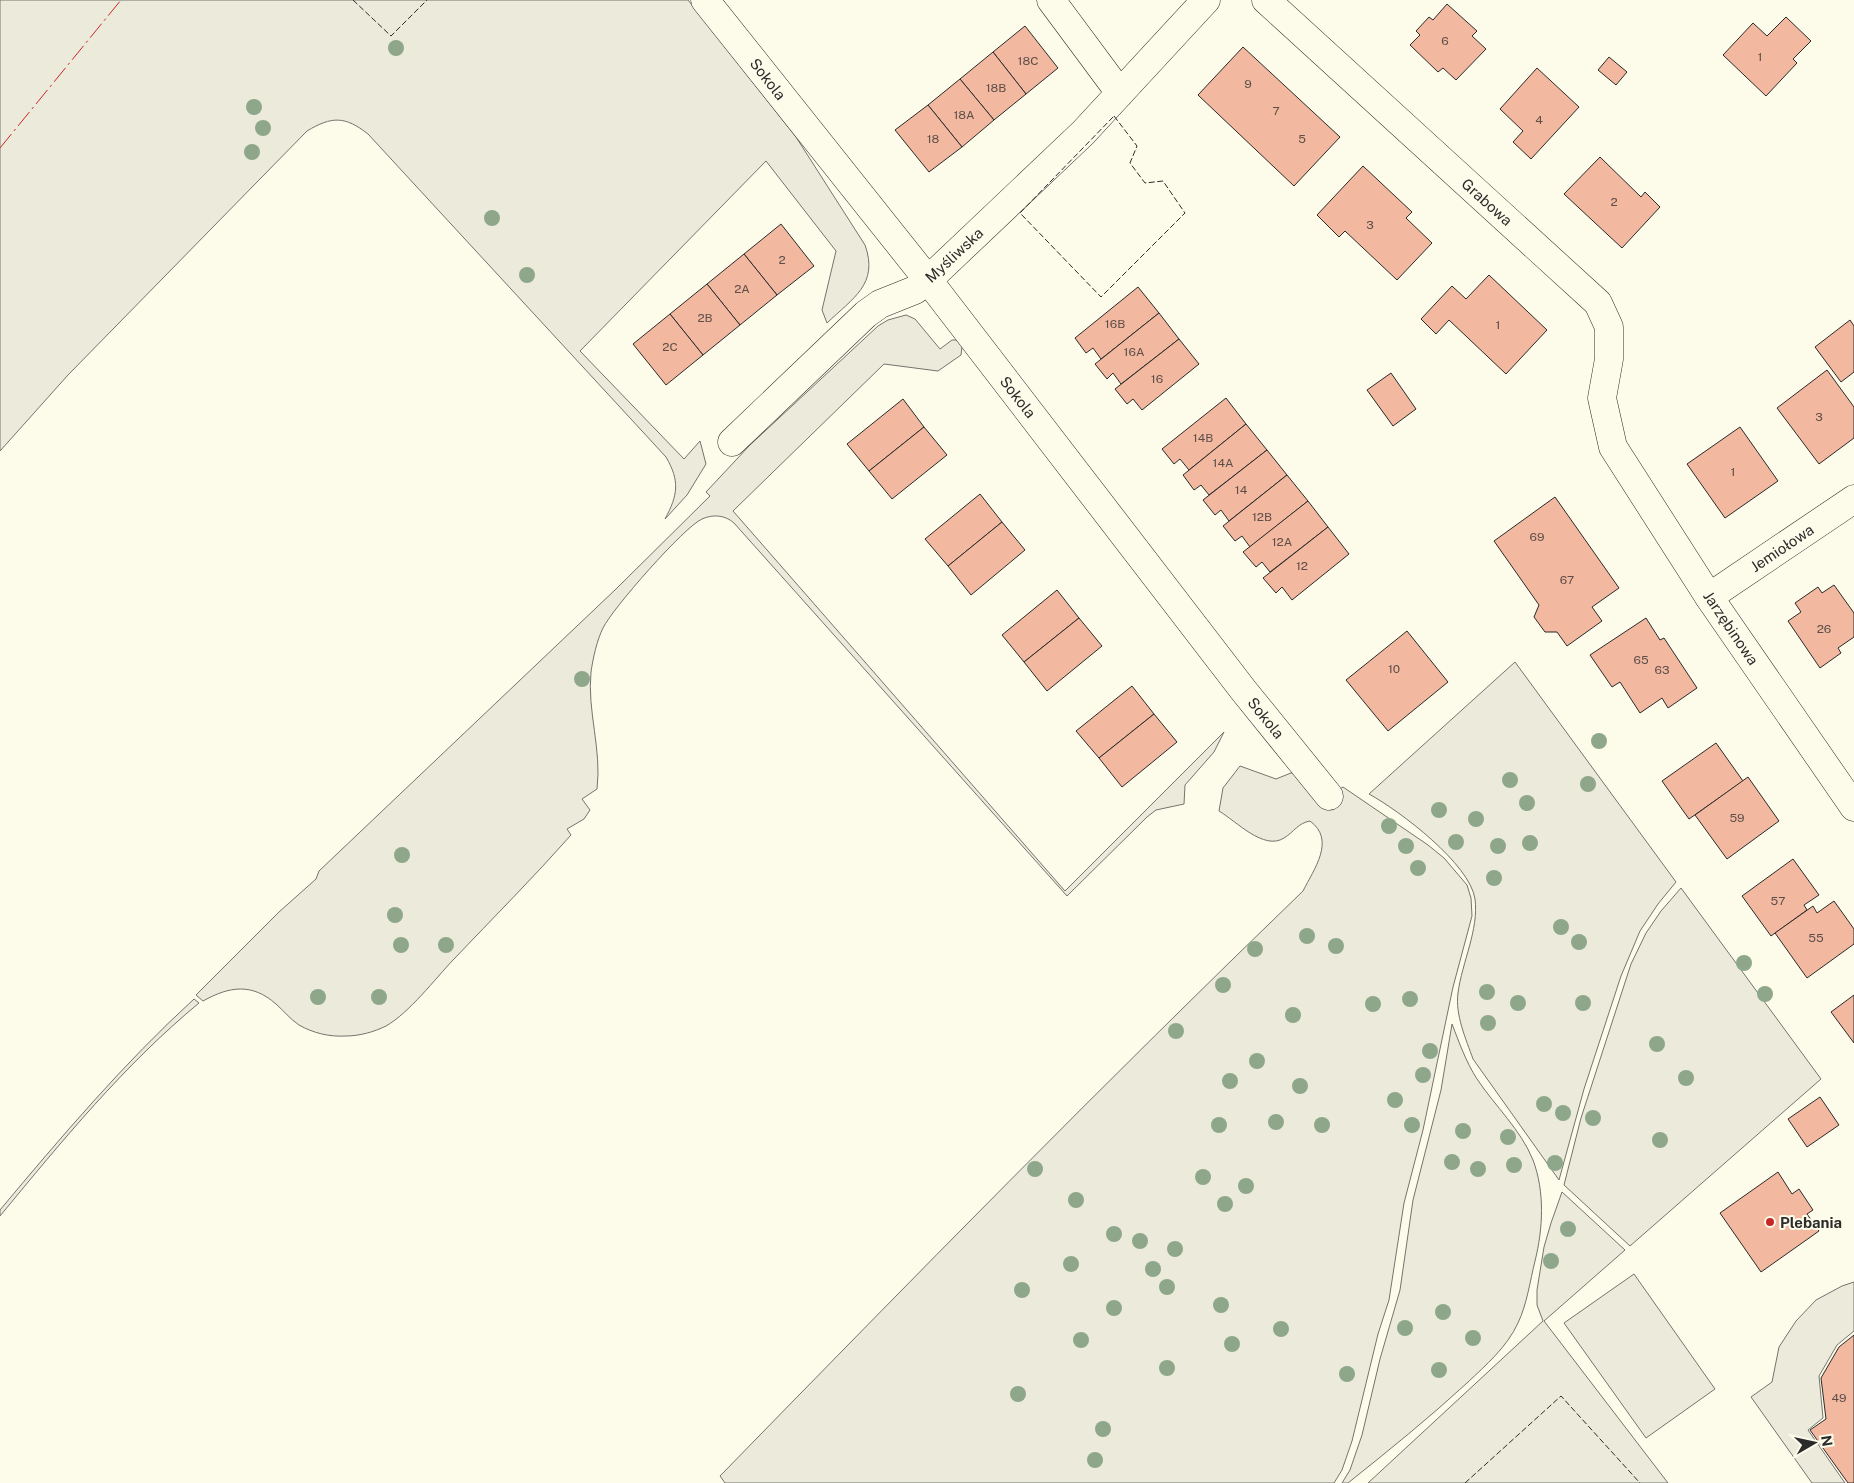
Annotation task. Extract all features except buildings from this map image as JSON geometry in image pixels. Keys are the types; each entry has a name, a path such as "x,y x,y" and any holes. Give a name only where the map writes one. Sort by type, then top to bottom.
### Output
{"street":[{"name":"Sokola","path":"705,0 928,280 1238,683 1329,796"},
{"path":"1051,0 1120,93"},
{"name":"Myśliwska","path":"732,442 866,314 880,304 915,290 928,280 1083,133 1206,0"},
{"name":"Grabowa","path":"1266,0 1598,303 1609,327 1609,359 1602,398 1613,447"},
{"name":"Jarzębinowa","path":"1613,447 1709,597 1854,807"},
{"name":"Jemiołowa","path":"1709,597 1854,499"}],"shaded area":[{"path":"0,0 688,0 796,137 865,245 869,270 866,280 854,298 827,323 822,310 836,251 766,161 580,351 684,459 700,441 706,464 687,495 665,519 673,503 676,488 674,473 666,457 368,134 345,121 331,121 307,131 68,375 0,451"},
{"path":"906,315 915,319 940,349 952,340 957,340 962,346 961,355 938,371 884,364 733,511 1065,891 1224,732 1214,752 1185,785 1184,804 1156,810 1147,817 1067,896 734,523 723,517 710,516 693,525 665,552 620,604 603,628 597,644 591,672 591,701 598,760 597,789 582,799 590,810 584,819 567,829 571,835 404,1013 386,1026 371,1032 333,1036 299,1025 267,997 249,990 241,989 222,992 203,1001 196,995 279,912 316,879 319,871 616,589 710,496 706,492 750,445 878,326 888,320"},
{"path":"1515,662 1676,882 1640,931 1621,976 1584,1089 1559,1180 1473,1059 1462,1027 1457,1001 1476,911 1475,899 1470,885 1461,870 1432,840 1415,825 1369,794"},
{"path":"1240,766 1276,779 1291,773 1304,771 1325,798 1343,787 1444,858 1467,885 1471,898 1472,916 1453,987 1423,1130 1404,1203 1389,1300 1378,1334 1352,1441 1342,1470 1334,1483 725,1483 720,1476 792,1402 1082,1108 1303,891 1320,855 1322,846 1318,829 1310,821 1299,826 1284,838 1268,841 1250,833 1219,811 1223,788"},
{"path":"1681,888 1821,1079 1630,1246 1564,1185 1581,1118 1631,964 1646,933 1661,911"},
{"path":"194,999 199,1003 171,1027 119,1078 70,1132 0,1216 0,1210 94,1101 168,1023"},
{"path":"1452,1024 1473,1072 1522,1138 1537,1172 1542,1210 1538,1249 1528,1292 1521,1316 1513,1332 1489,1362 1453,1396 1393,1447 1348,1483 1342,1483 1350,1470 1362,1435 1380,1359 1400,1290 1413,1200 1441,1090"},
{"path":"1562,1192 1625,1250 1544,1321 1668,1483 1368,1483 1543,1321 1537,1305 1537,1290 1544,1247"},
{"path":"1634,1274 1715,1389 1646,1438 1564,1323"},
{"path":"1854,1282 1854,1331 1837,1345 1819,1376 1823,1418 1808,1430 1845,1483 1812,1483 1751,1397 1772,1382 1779,1347 1796,1321 1816,1300 1842,1286"}],"fence":[{"path":"353,0 391,36 427,0"},
{"path":"1114,116 1137,146 1130,163 1145,183 1163,181 1185,213 1101,297 1020,213 1114,116"},
{"path":"1465,1483 1561,1396 1640,1483"}],"power":[{"path":"0,148 121,0"}],"place":[{"name":"Plebania","path":"1770,1222"}]}
